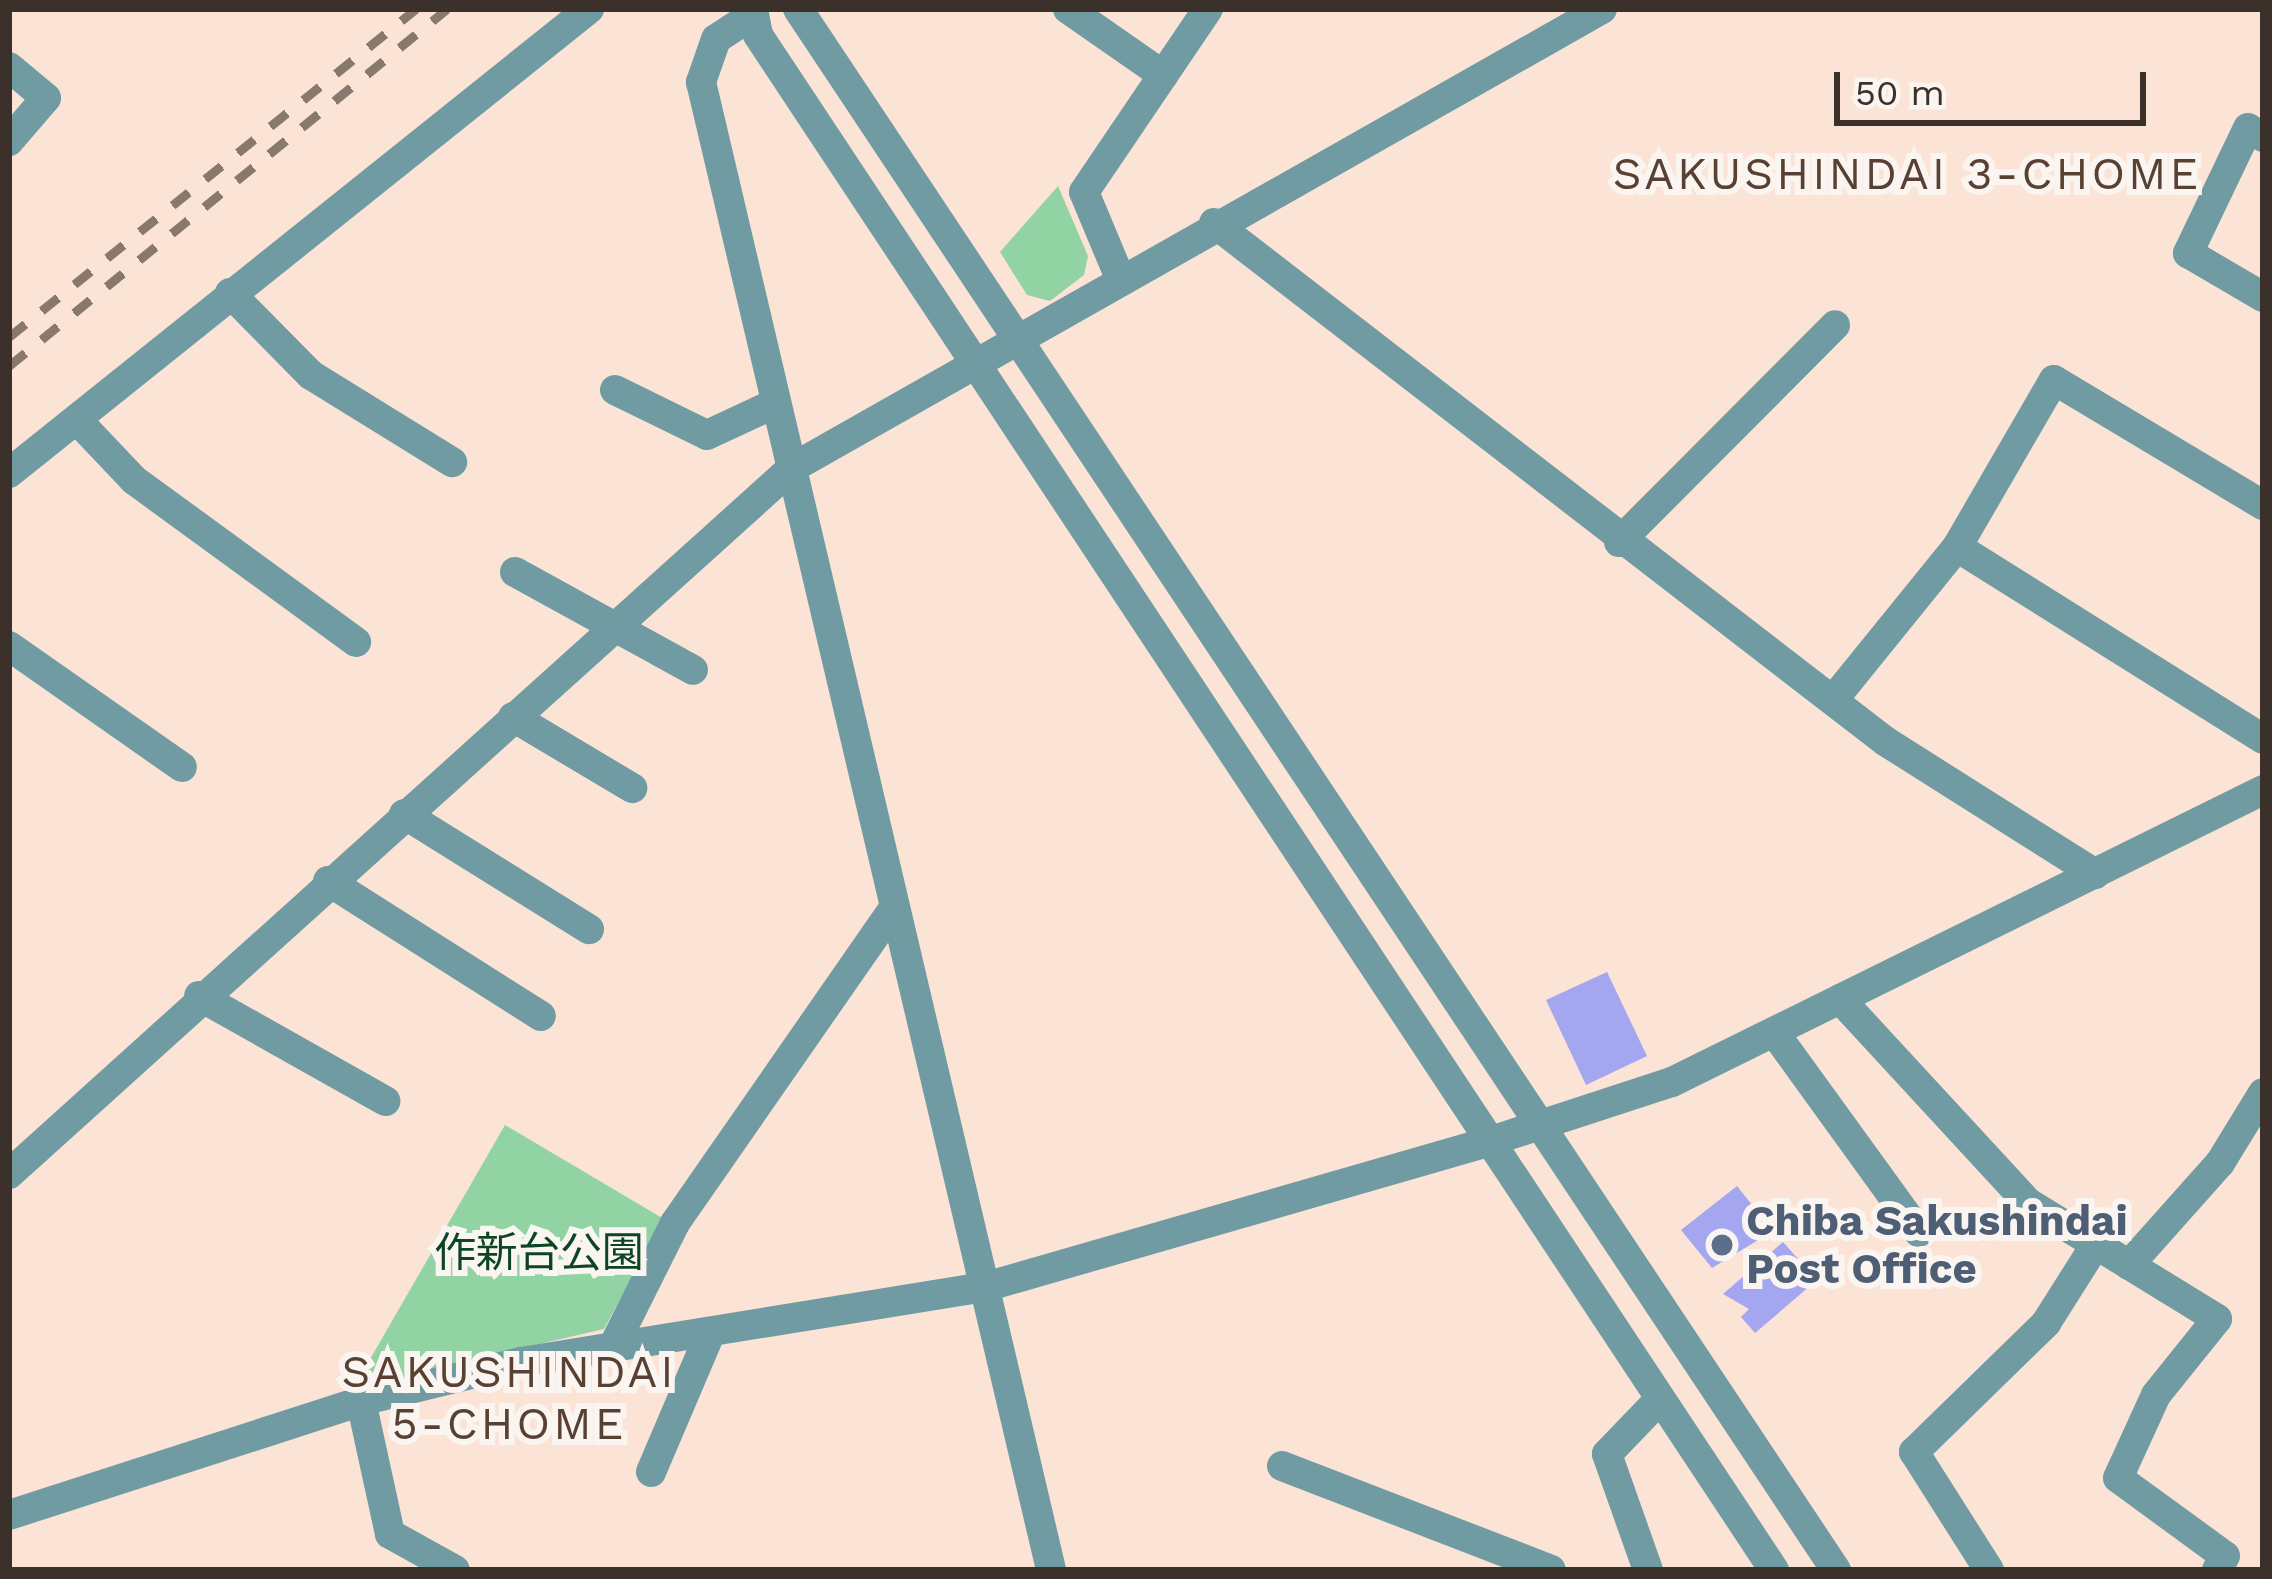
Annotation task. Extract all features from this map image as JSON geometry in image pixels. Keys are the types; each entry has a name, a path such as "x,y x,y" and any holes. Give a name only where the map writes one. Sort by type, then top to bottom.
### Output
{"street":[{"path":"9,473 79,422 230,292 589,9"},
{"path":"798,9 1836,1570"},
{"path":"1067,9 1163,75"},
{"path":"1120,278 1084,192 1208,9"},
{"path":"9,1174 200,996 792,468 1214,223 1504,74 1603,9"},
{"path":"1051,1570 701,82 716,39 753,12 973,363 1774,1570"},
{"path":"9,67 46,98 9,141"},
{"path":"2263,137 2248,128 2188,253 2263,296"},
{"path":"1214,223 1618,542 1833,700 2095,874"},
{"path":"230,292 311,375 452,462"},
{"path":"1618,542 1835,325"},
{"path":"1833,700 1957,547 2054,380 2263,505"},
{"path":"615,390 707,435 776,403"},
{"path":"79,422 134,480 356,642"},
{"path":"1957,547 2263,739"},
{"path":"515,572 693,670"},
{"path":"9,646 182,767"},
{"path":"513,716 632,788"},
{"path":"9,1515 361,1401 614,1347 709,1336 985,1287 1488,1142 1672,1082 2263,790"},
{"path":"404,814 589,929"},
{"path":"328,881 541,1016"},
{"path":"614,1347 675,1223 895,907"},
{"path":"200,996 386,1101"},
{"path":"1840,999 2026,1202 2217,1319 2156,1395 2118,1478 2225,1556 2217,1570"},
{"path":"1774,1032 1919,1232"},
{"path":"2129,1265 2220,1163 2263,1094"},
{"path":"1989,1570 1914,1452 2045,1323 2096,1244"},
{"path":"651,1472 709,1336"},
{"path":"1648,1570 1607,1454 1617,1431 1660,1399"},
{"path":"361,1401 390,1534 455,1570"},
{"path":"1282,1466 1551,1570"}],"green space":[{"path":"1058,186 1088,256 1084,275 1050,301 1027,295 1000,252"},
{"name":"作新台公園","path":"505,1125 664,1219 604,1329 354,1387"}],"building":[{"path":"1607,972 1647,1056 1586,1085 1546,1000"},
{"path":"1737,1186 1773,1231 1712,1268 1681,1230"},
{"path":"1783,1242 1817,1280 1755,1333 1741,1317 1749,1309 1723,1294"}],"railway":[{"path":"9,337 416,9"},
{"path":"9,366 447,9"}],"place":[{"name":"Chiba Sakushindai Post Office","path":"1722,1245"}],"district":[{"name":"SAKUSHINDAI 3-CHOME","path":"1907,174"},
{"name":"SAKUSHINDAI 5-CHOME","path":"509,1398"}]}
